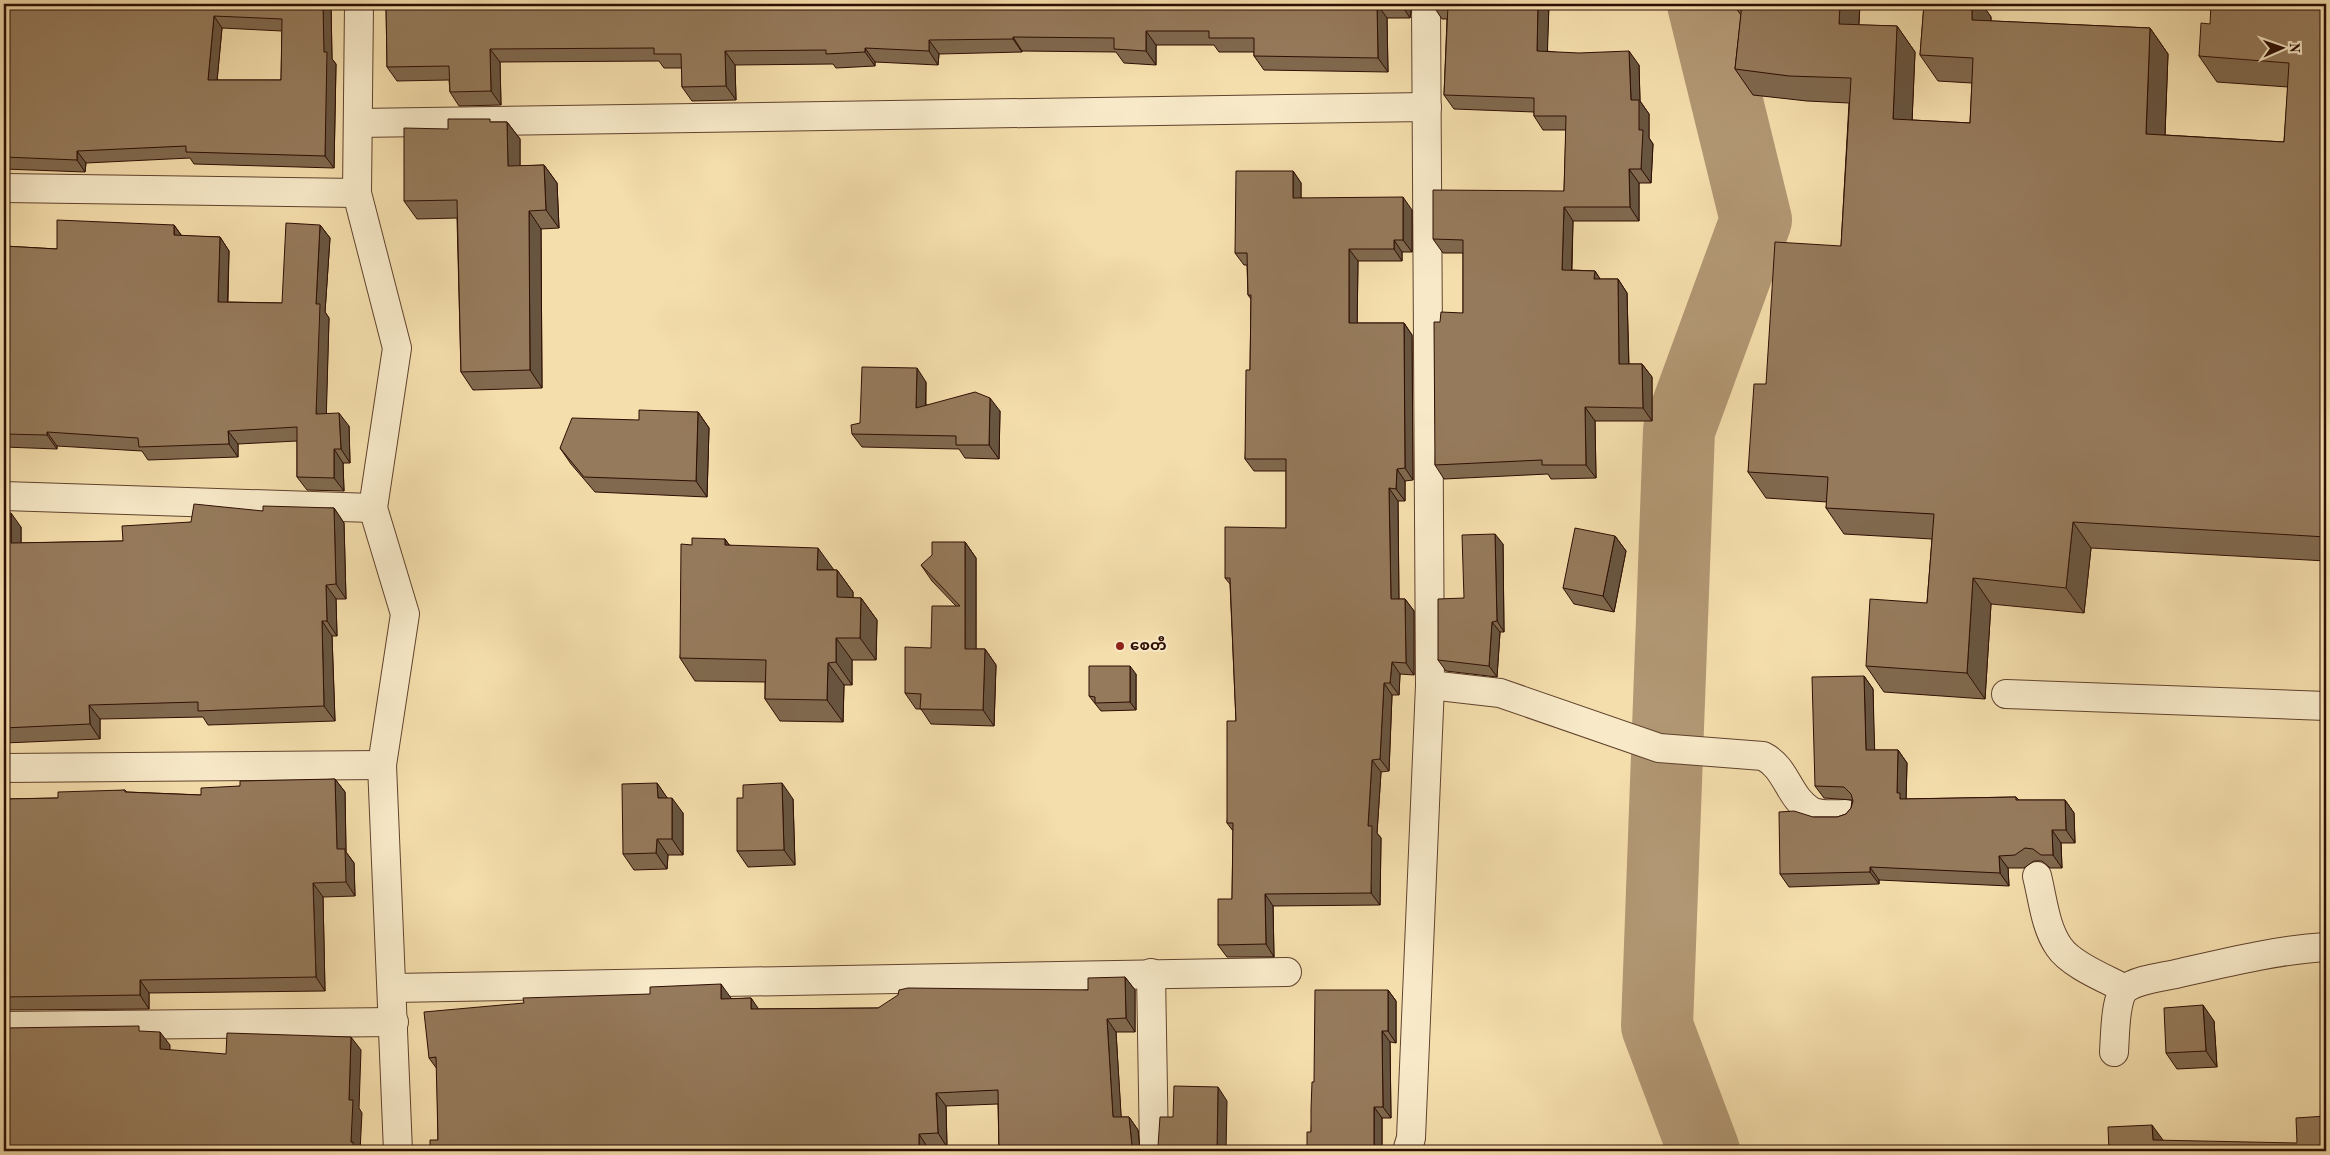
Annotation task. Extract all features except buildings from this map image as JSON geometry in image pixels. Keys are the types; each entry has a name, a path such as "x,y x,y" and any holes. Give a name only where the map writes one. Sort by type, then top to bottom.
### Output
{"street":[{"path":"359,4 357,193 397,348 373,508 405,614 382,765 398,1151"},
{"path":"1407,1151 1411,1138 1430,685 1426,4"},
{"path":"358,123 1427,107"},
{"path":"4,188 357,193"},
{"path":"4,496 373,508"},
{"path":"1430,685 1500,692 1659,748 1763,756 1775,762 1796,798 1812,811 1846,814"},
{"path":"2006,694 2326,706"},
{"path":"4,768 382,765"},
{"path":"2037,876 2050,929 2060,948 2069,958 2126,989"},
{"path":"2114,1052 2121,995 2126,989 2167,976 2257,956 2296,949 2326,947"},
{"path":"392,988 1287,972"},
{"path":"1151,973 1154,1151"},
{"path":"4,1026 394,1022"}],"waterway":[{"path":"1703,4 1756,220 1679,430 1657,1026 1704,1151"}],"place":[{"name":"စေတီ","path":"1120,646"}]}
